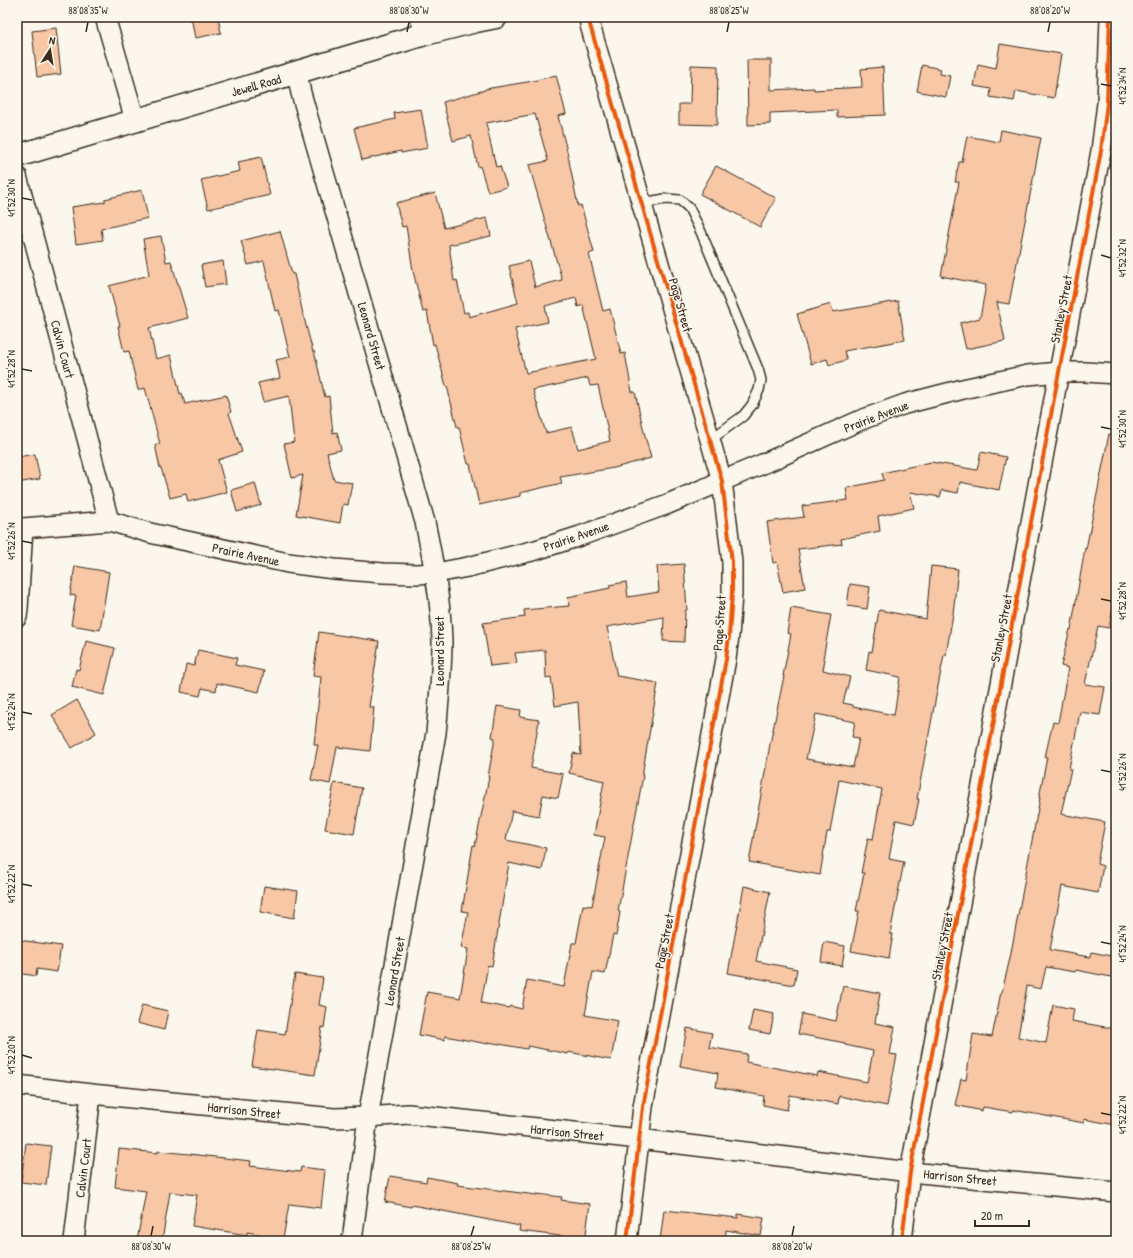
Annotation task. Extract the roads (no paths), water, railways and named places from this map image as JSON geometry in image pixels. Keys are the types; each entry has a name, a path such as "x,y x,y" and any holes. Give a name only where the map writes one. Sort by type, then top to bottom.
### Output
{"street":[{"path":"105,17 135,120"},
{"name":"Jewell Road","path":"17,156 135,120 297,74 423,26 496,17"},
{"name":"Page Street","path":"589,17 722,481 732,562 732,594 725,667 643,1107 627,1241"},
{"name":"Stanley Street","path":"902,1241 910,1172 1059,372 1102,151 1108,104 1110,17"},
{"name":"Leonard Street","path":"297,74 301,93 425,522 436,573 442,639 436,733 368,1117 352,1241"},
{"name":"Calvin Court","path":"17,176 110,521"},
{"name":"Prairie Avenue","path":"20,529 110,521 150,533 288,563 383,573 436,573 468,567 536,550 580,536 668,504 861,420 905,404 940,394 1028,375 1059,372 1116,374"},
{"path":"17,617 20,529"},
{"name":"Harrison Street","path":"17,1086 334,1118 408,1114 910,1172 1116,1192"},
{"name":"Calvin Court","path":"74,1241 91,1094"}],"lane":[{"path":"642,203 665,199 680,200 689,208 701,232 758,369 761,380 759,390 752,405 743,416 710,440"}]}
